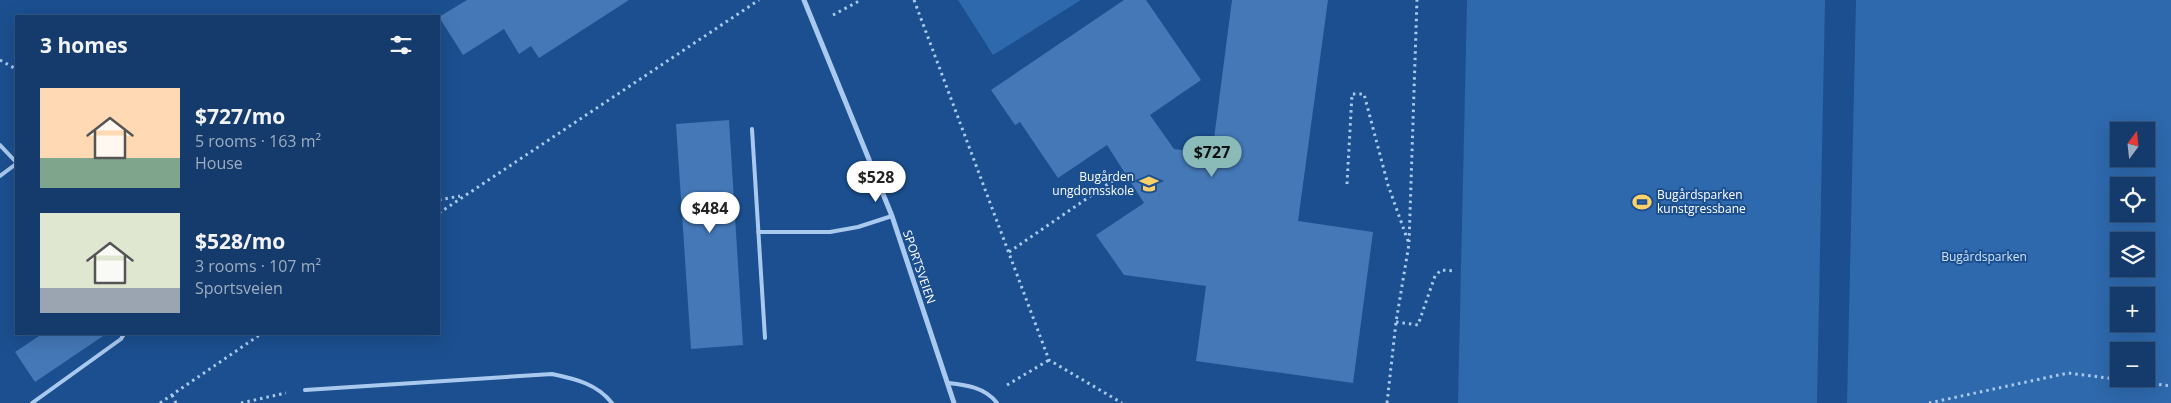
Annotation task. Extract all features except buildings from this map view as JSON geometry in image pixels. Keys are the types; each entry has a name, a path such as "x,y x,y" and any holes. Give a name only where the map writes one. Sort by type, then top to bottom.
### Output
{"street":[{"name":"SPORTSVEIEN","path":"804,0 892,216 954,403"}],"lane":[{"path":"752,129 765,338"},
{"path":"0,145 15,162"},
{"path":"0,176 15,164"},
{"path":"758,232 830,232 858,227 892,216"},
{"path":"32,403 121,339 123,335"},
{"path":"305,390 552,374 583,380 606,395 612,403"},
{"path":"948,383 970,386 991,394 997,403"}],"path":[{"path":"440,211 759,0"},
{"path":"815,25 861,0"},
{"path":"914,0 1049,360 1122,403"},
{"path":"1387,403 1396,322 1409,244 1417,0"},
{"path":"0,60 15,68"},
{"path":"1347,184 1352,94 1364,94 1388,185 1409,244"},
{"path":"1009,252 1124,173"},
{"path":"440,200 463,196"},
{"path":"1396,322 1418,325 1435,276 1440,270 1455,271"},
{"path":"160,403 261,335"},
{"path":"991,394 1049,360"},
{"path":"1929,403 2068,373 2171,386"},
{"path":"240,403 305,390"},
{"path":"172,395 176,403"}],"green space":[{"path":"958,0 1081,0 993,55"},
{"name":"Bugårdsparken kunstgressbane","path":"1467,0 1825,0 1817,403 1458,403"},
{"name":"Bugårdsparken","path":"1856,0 2171,0 2171,403 1847,403"}],"place":[{"name":"Bugården ungdomsskole","path":"1149,184"},
{"name":"Bugårdsparken kunstgressbane","path":"1642,202"}]}
